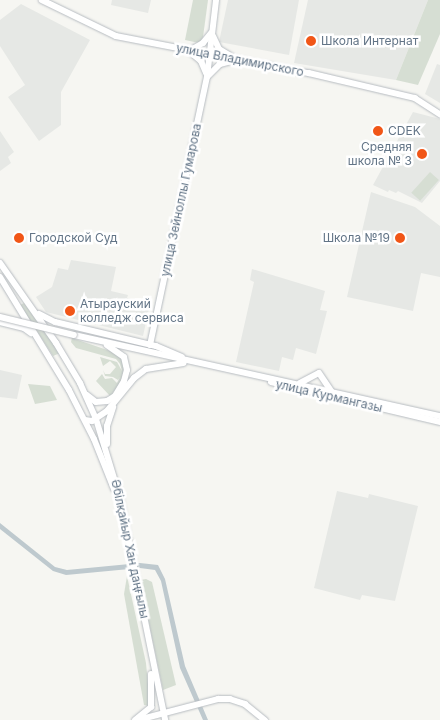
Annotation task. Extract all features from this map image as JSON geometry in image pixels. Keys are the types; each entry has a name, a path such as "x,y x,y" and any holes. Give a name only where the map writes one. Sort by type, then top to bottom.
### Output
{"main road":[{"name":"улица Зейноллы Гумарова","path":"150,345 207,77 216,0"},
{"path":"212,32 219,49 236,60 220,64 207,77 201,61 189,51 203,43 212,32"},
{"name":"Әбілқайыр Хан даңғылы","path":"0,263 33,309 85,392 96,419 120,498 129,556"},
{"path":"0,277 16,306"},
{"path":"0,284 16,306"},
{"name":"Әбілқайыр Хан даңғылы","path":"16,306 69,390 85,420 112,484 129,556 162,717"},
{"path":"33,309 43,317 54,322 168,350 185,361"},
{"name":"улица Курмангазы","path":"0,317 248,374 440,422"},
{"path":"0,322 24,328 36,337"},
{"path":"85,392 96,402 107,401 114,396 127,375 127,364 124,357 100,341"},
{"path":"85,420 96,419 115,403 134,378 146,369 185,361"},
{"path":"299,384 319,373 331,390"},
{"name":"улица Курмангазы","path":"279,382 331,390 440,416"},
{"path":"69,390 78,389 80,383"},
{"path":"107,455 107,426 115,403"},
{"name":"Әбілқайыр Хан даңғылы","path":"133,575 151,674 162,717"},
{"path":"137,720 152,707 151,674"}],"street":[{"name":"улица Владимирского","path":"42,0 116,36 308,73 415,98 440,114"},
{"path":"137,720 162,717 212,701 230,699 245,704 265,720"}],"shaded area":[{"path":"112,0 151,0 148,13 111,5"},
{"path":"193,0 208,0 203,37 199,43 185,40"},
{"path":"228,0 299,0 289,55 219,42"},
{"path":"308,0 428,0 396,80 294,63"},
{"path":"428,0 440,0 440,34 418,85 396,80"},
{"path":"21,4 90,40 61,92 61,125 39,141 8,97 25,85 0,46 0,20"},
{"path":"437,64 440,65 440,103 425,94"},
{"path":"413,112 440,119 440,181 422,203 398,191 396,193 389,190 388,192 373,185"},
{"path":"0,131 14,152 8,157 11,163 0,171"},
{"path":"430,172 439,180 420,201 411,193"},
{"name":"Школа №19","path":"371,192 415,207 440,226 440,277 421,273 413,311 347,297"},
{"path":"71,260 116,267 111,291 128,295 127,298 150,304 143,336 46,312 36,297 52,287 58,268 68,270"},
{"path":"252,269 325,291 320,310 327,311 316,354 296,348 293,360 282,357 279,371 236,362 254,282 250,280"},
{"path":"24,303 60,353 53,356 20,305"},
{"path":"72,338 116,353 126,364 124,379 110,396 96,381 102,374 105,379 112,378 117,383 120,377 118,380 113,377 105,376 103,370 105,374 110,374 116,367 110,361 103,366 100,357 117,362 122,371 120,364 116,359 76,348 71,342"},
{"path":"0,370 22,375 17,399 0,397"},
{"path":"28,384 50,386 57,400 35,404"},
{"path":"337,491 368,498 369,494 418,506 395,601 362,595 360,600 314,588"},
{"path":"0,523 55,567 67,570 140,563 158,565 165,579 185,666 208,720 203,720 180,668 161,581 155,570 140,568 66,575 53,571 0,529"},
{"path":"127,576 146,663 150,706 144,705 124,594"},
{"path":"146,579 152,582 176,685 163,690 140,580"}],"place":[{"name":"Школа Интернат","path":"311,41"},
{"name":"CDEK","path":"378,131"},
{"name":"Средняя школа № 3","path":"422,154"},
{"name":"Городской Суд","path":"19,238"},
{"name":"Школа №19","path":"400,238"},
{"name":"Атырауский колледж сервиса","path":"70,311"}]}
